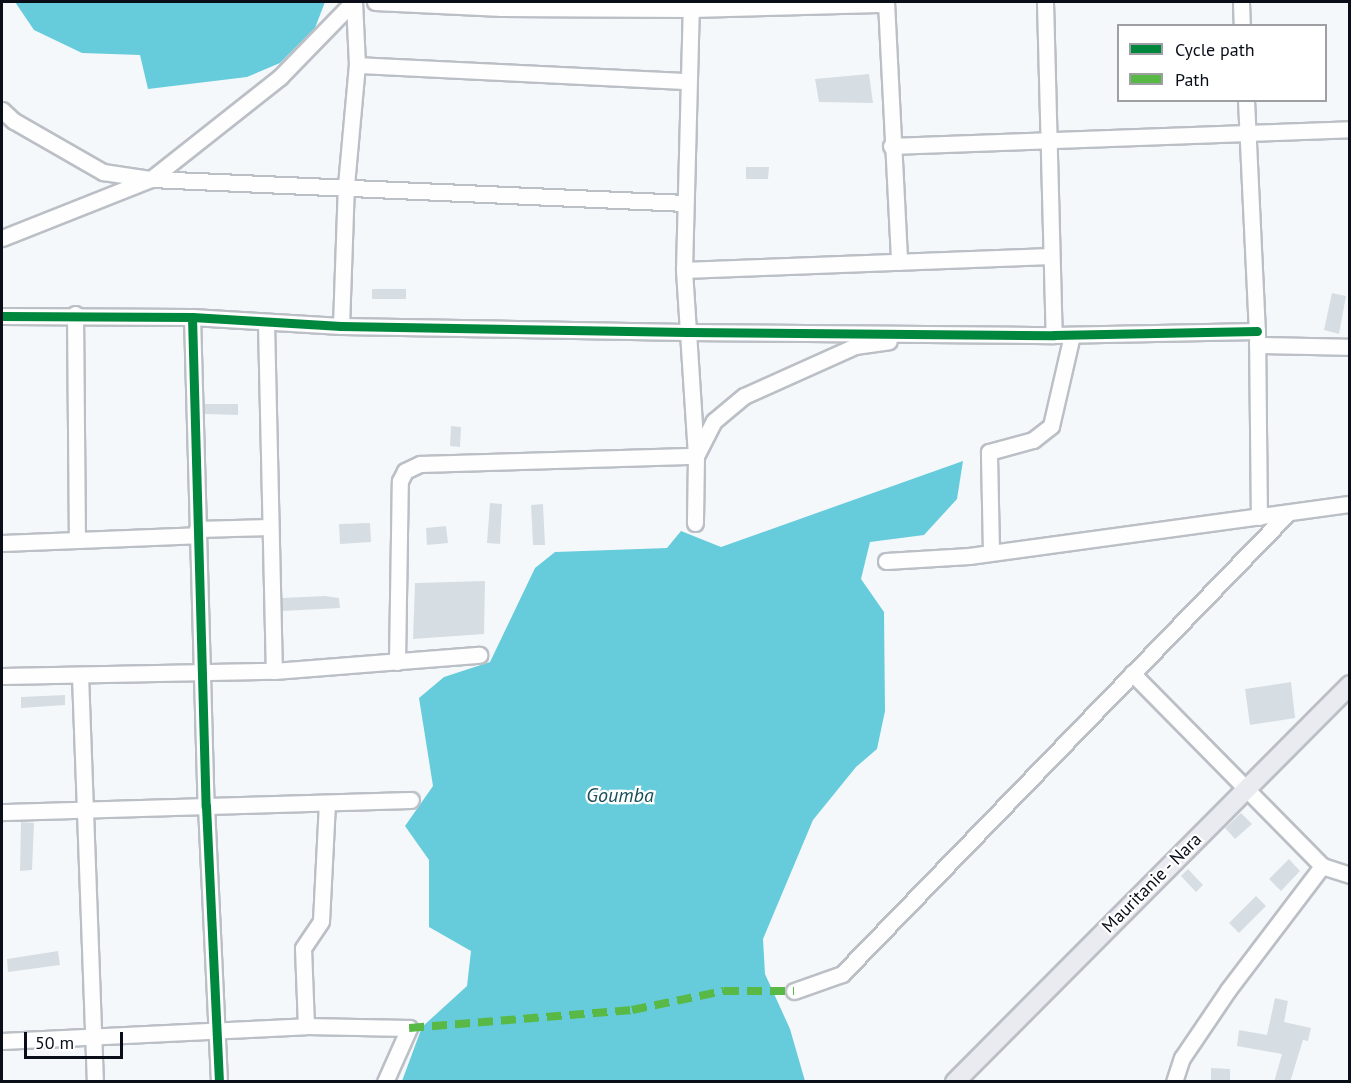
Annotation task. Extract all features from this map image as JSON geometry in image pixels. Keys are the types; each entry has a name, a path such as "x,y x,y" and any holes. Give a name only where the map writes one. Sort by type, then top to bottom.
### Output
{"main road":[{"name":"Mauritanie - Nara","path":"955,1082 1350,685"}],"street":[{"path":"341,326 346,186 357,65 353,2"},
{"path":"2,238 151,179 280,77 353,2"},
{"path":"375,2 502,8 886,2 891,146 899,262"},
{"path":"1045,2 1050,256 1054,335"},
{"path":"1241,2 1242,24"},
{"path":"691,5 687,81 684,270 696,456 695,523"},
{"path":"357,65 687,81"},
{"path":"1246,102 1257,338 1259,517"},
{"path":"2,110 14,121 103,172 151,179 685,203"},
{"path":"891,146 1350,129"},
{"path":"684,270 1050,256"},
{"path":"2,316 75,314 192,316 266,323 341,326 1257,338 1350,347"},
{"path":"75,314 77,540"},
{"path":"192,316 206,806 219,1082"},
{"path":"266,323 274,671"},
{"path":"696,456 714,421 744,396 855,346 931,334"},
{"path":"991,551 989,452 1033,440 1051,426 1072,335"},
{"path":"396,662 400,481 405,471 420,464 696,456"},
{"path":"886,561 991,551 1350,504"},
{"path":"794,991 842,974 1288,513"},
{"path":"2,543 270,527"},
{"path":"2,676 274,671 479,655"},
{"path":"1132,673 1322,866 1350,875"},
{"path":"80,675 95,1082"},
{"path":"2,812 411,800"},
{"path":"306,1026 303,948 321,921 327,803"},
{"path":"1174,1082 1182,1058 1228,990 1322,866"},
{"path":"2,1041 306,1026 410,1028 385,1082"}],"water":[{"path":"15,2 325,2 315,28 280,63 247,77 148,89 140,55 82,53 34,30"},
{"name":"Goumba","path":"963,461 957,499 924,535 870,542 861,579 884,612 885,711 877,749 856,767 813,820 763,939 765,974 790,1029 805,1081 402,1081 422,1027 467,986 471,951 429,927 429,860 405,826 433,786 419,698 444,677 490,662 535,568 555,552 667,548 681,531 721,547"}],"building":[{"path":"869,74 873,103 819,102 815,79"},
{"path":"746,167 769,167 768,179 746,179"},
{"path":"372,289 406,289 406,299 372,299"},
{"path":"1332,293 1346,296 1339,334 1324,330"},
{"path":"205,404 238,404 238,415 205,414"},
{"path":"451,426 461,427 460,447 450,446"},
{"path":"490,503 502,504 500,544 487,543"},
{"path":"543,504 545,545 533,545 531,505"},
{"path":"370,523 371,542 340,544 339,524"},
{"path":"446,526 448,543 427,545 426,528"},
{"path":"485,581 484,634 413,639 415,583"},
{"path":"325,596 339,598 340,608 282,611 282,598"},
{"path":"1291,682 1295,718 1250,725 1245,689"},
{"path":"65,695 65,705 21,708 21,697"},
{"path":"1241,813 1252,824 1235,839 1225,828"},
{"path":"21,822 34,823 32,870 20,871"},
{"path":"1289,859 1300,871 1281,891 1269,879"},
{"path":"1188,869 1203,885 1196,892 1181,876"},
{"path":"1256,896 1266,906 1239,933 1229,923"},
{"path":"58,951 60,965 8,972 7,959"},
{"path":"1275,998 1288,1001 1284,1022 1311,1028 1308,1041 1303,1040 1290,1082 1274,1082 1282,1054 1237,1046 1239,1030 1267,1035"},
{"path":"1211,1068 1230,1069 1230,1082 1211,1082"}],"marked path":[{"path":"409,1028 632,1010 724,991 794,991"}],"cycle path":[{"path":"2,316 192,317 341,326 687,332 1054,335 1257,331"},
{"path":"192,317 206,806 219,1082"}]}
